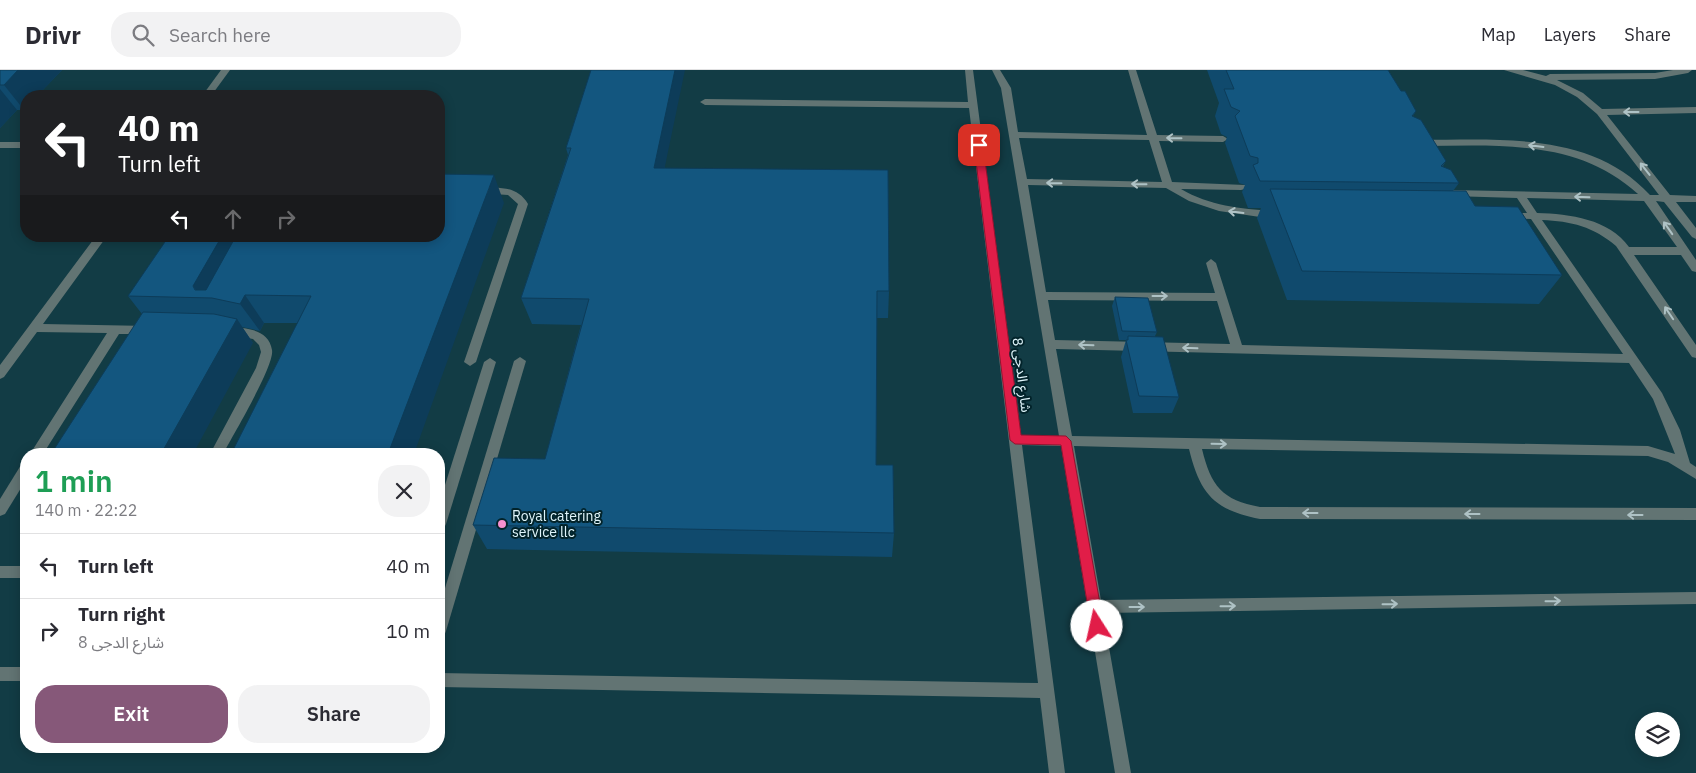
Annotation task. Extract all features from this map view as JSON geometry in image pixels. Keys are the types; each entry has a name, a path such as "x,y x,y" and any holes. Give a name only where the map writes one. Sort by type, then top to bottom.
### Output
{"street":[{"path":"211,90 226,70"},
{"name":"شارع الدجى 8","path":"969,70 1057,773"},
{"path":"996,70 1006,88 1123,773"},
{"path":"1132,70 1168,185 1195,201 1212,208 1248,213 1287,214"},
{"path":"1508,70 1542,77 1577,92 1600,112 1696,235"},
{"path":"1542,77 1638,77 1688,70"},
{"path":"705,102 974,105"},
{"path":"1600,112 1696,110"},
{"path":"1014,135 1223,139"},
{"path":"1414,143 1531,145 1585,156 1610,168 1632,182 1648,198 1696,268"},
{"path":"0,156 5,145 20,145"},
{"path":"1022,182 1240,187"},
{"path":"470,362 523,204 514,193 476,191"},
{"path":"1442,192 1696,199"},
{"path":"1520,195 1633,359 1670,419 1684,464"},
{"path":"1496,216 1563,216 1589,222 1612,235 1626,251 1696,354"},
{"path":"0,374 98,242"},
{"path":"1626,251 1684,251"},
{"path":"1211,263 1238,350"},
{"path":"1041,296 1222,297"},
{"path":"34,328 162,330"},
{"path":"40,448 116,329"},
{"path":"219,448 262,368 267,352 264,343 257,336 246,332 222,331"},
{"path":"1049,344 1633,359"},
{"path":"445,611 520,361"},
{"path":"445,505 490,362"},
{"path":"1015,440 1648,451 1672,458 1684,464 1696,474"},
{"path":"1194,444 1202,475 1210,489 1224,501 1248,511 1348,514 1696,514"},
{"path":"0,510 20,478"},
{"path":"0,572 20,572"},
{"path":"1094,607 1696,598"},
{"path":"0,674 20,674"},
{"path":"445,680 1047,691"}],"shaded area":[{"path":"0,70 1696,70 1696,773 0,773"}],"building":[{"path":"0,70 18,70 4,85 0,85"},
{"path":"591,70 675,70 654,168 888,170 889,291 877,291 876,465 893,465 894,533 473,525 494,458 545,459 589,299 521,298 571,148 566,148"},
{"path":"1226,70 1388,70 1401,91 1405,91 1416,111 1412,116 1421,120 1446,161 1441,166 1451,170 1459,183 1260,181 1253,165 1258,163 1258,158 1250,156 1235,116 1240,111 1231,107 1224,89 1234,89"},
{"path":"445,174 494,175 390,448 234,448 311,296 245,295 240,304 212,298 128,296 165,242 219,242 193,286 195,290 206,290 233,242 445,242"},
{"path":"1270,189 1466,191 1475,206 1518,207 1562,275 1302,271"},
{"path":"1115,297 1148,298 1157,332 1122,331"},
{"path":"143,312 214,314 237,319 164,448 55,448"},
{"path":"1128,336 1163,337 1179,397 1139,396 1126,340 1128,340"}],"place":[{"name":"Royal catering service llc","path":"502,524"}],"route":[{"path":"979,145 1015,440 1066,441 1097,626"}]}
